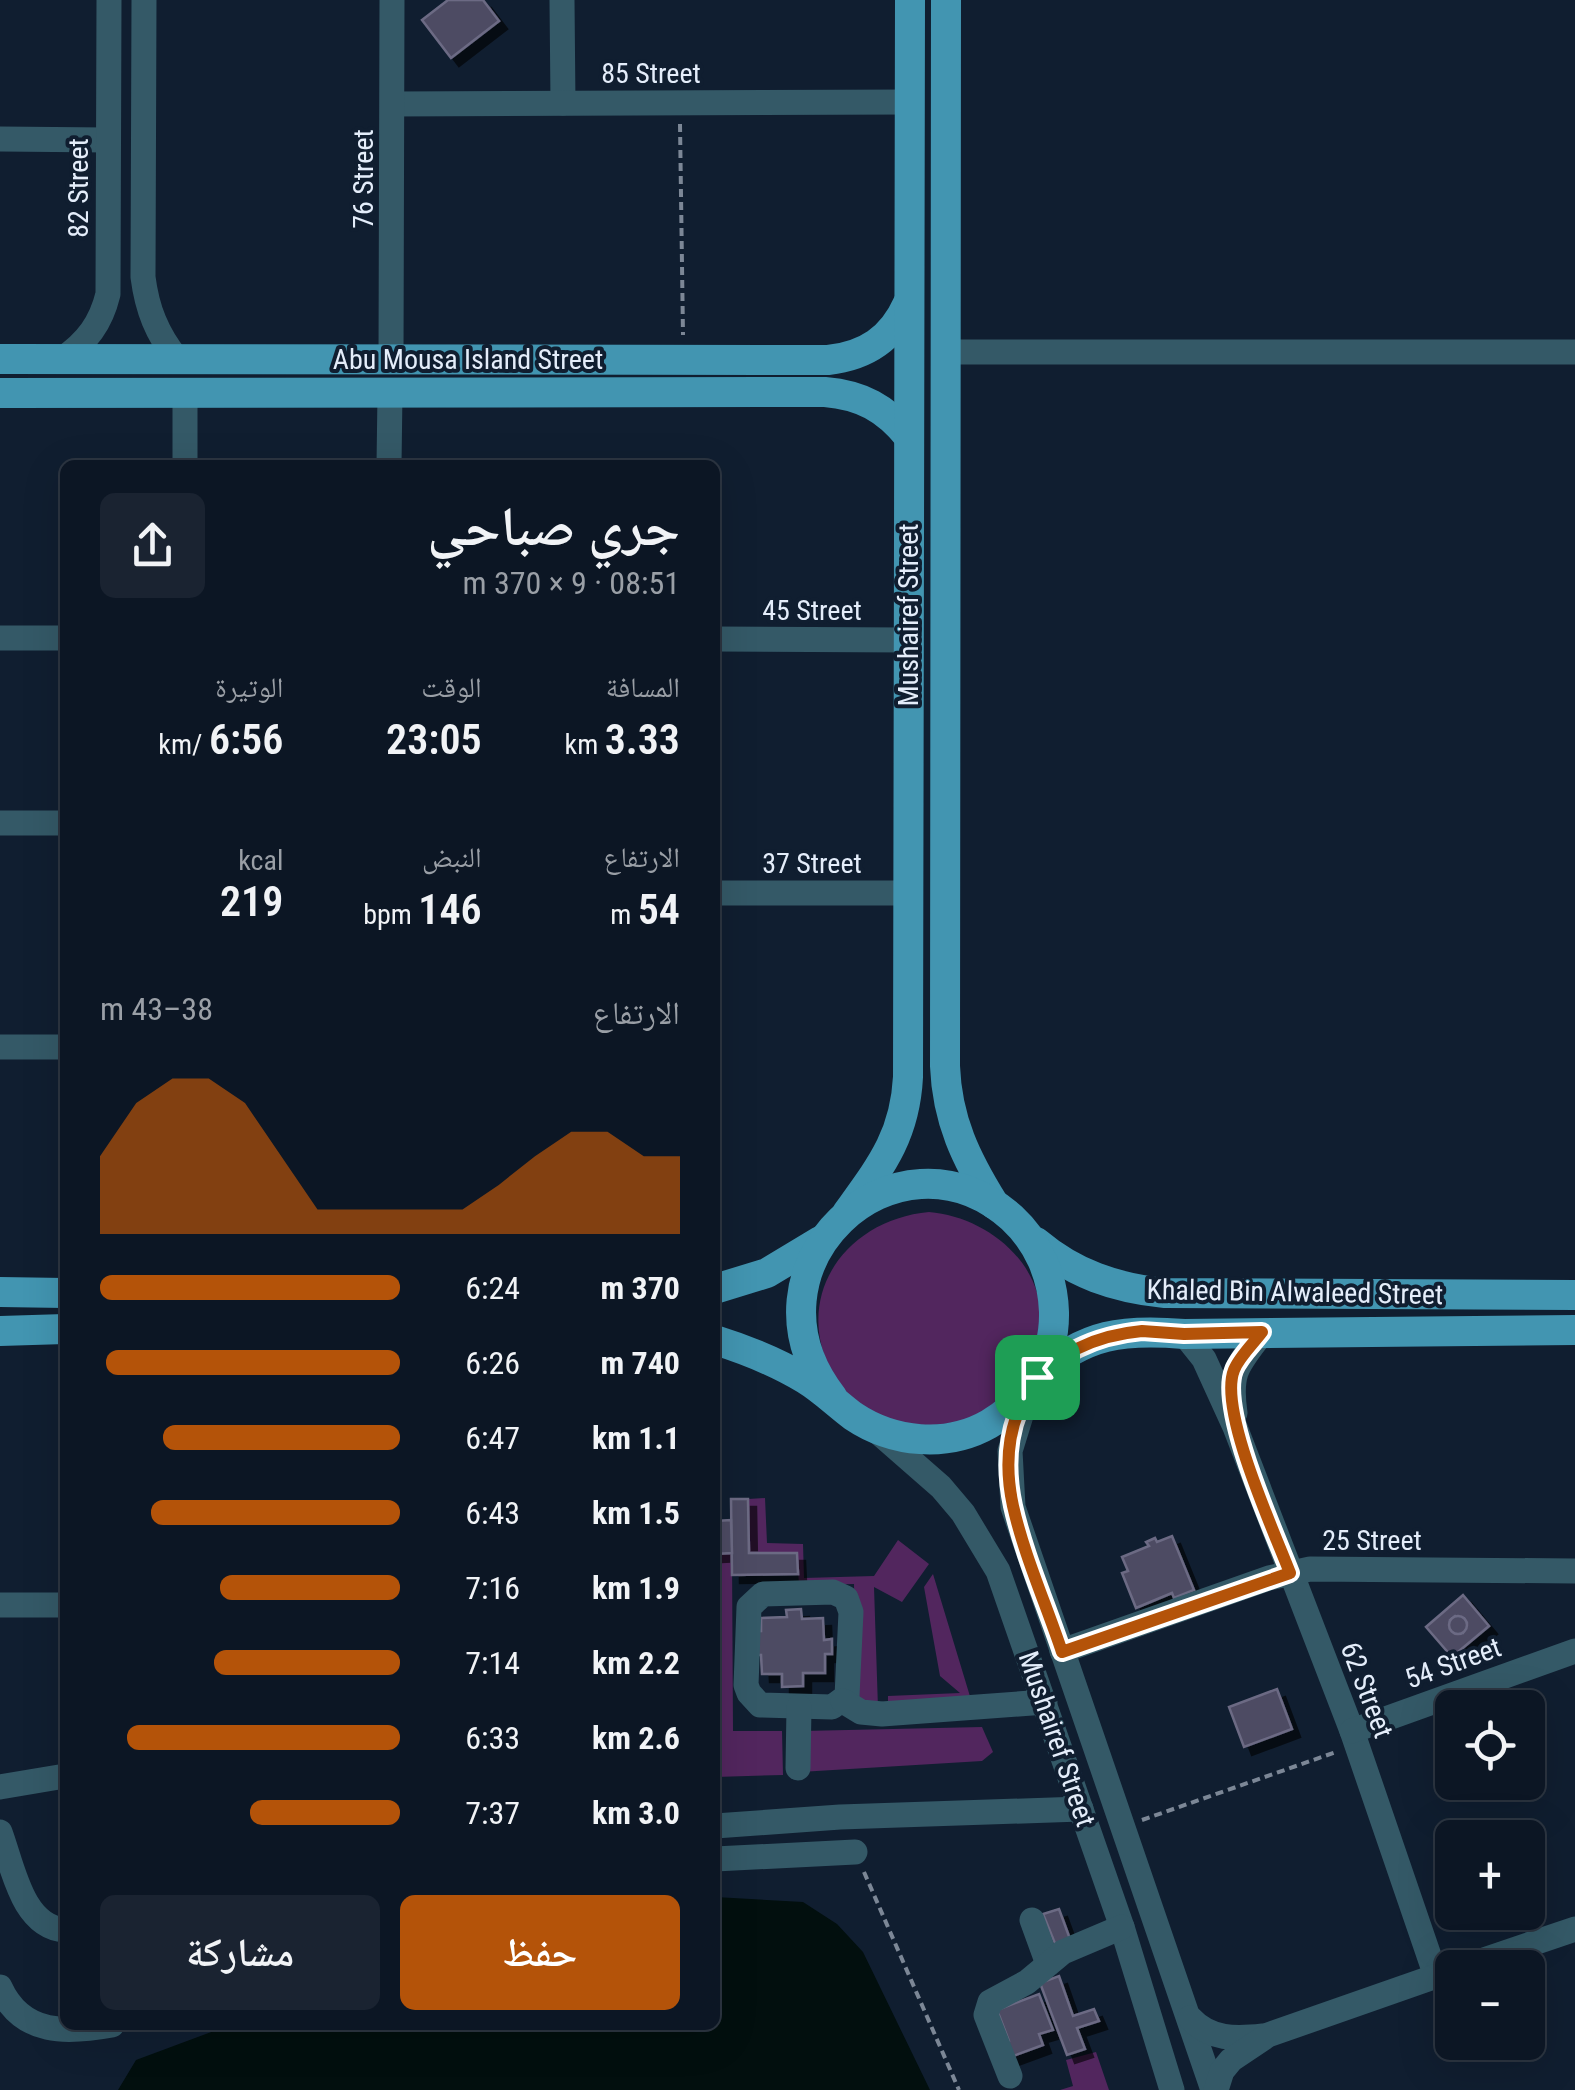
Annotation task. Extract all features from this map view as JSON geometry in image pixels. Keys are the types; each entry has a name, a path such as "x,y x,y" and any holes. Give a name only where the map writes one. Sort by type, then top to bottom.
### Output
{"main road":[{"name":"Mushairef Street","path":"848,1212 893,1144 907,1101 910,0"},
{"name":"Mushairef Street","path":"946,0 946,1094 961,1147 994,1204"},
{"path":"910,91 946,82"},
{"name":"Abu Mousa Island Street","path":"0,359 846,358 863,353 892,332 909,301"},
{"path":"652,360 652,392"},
{"name":"Abu Mousa Island Street","path":"0,393 845,394 882,408 909,437"},
{"path":"720,1287 767,1273 822,1239 848,1212 886,1191 919,1186 953,1188 994,1204 1029,1236 1048,1274 1054,1316 1052,1338 1032,1386 988,1424 954,1436 919,1440 873,1428 773,1361 720,1342"},
{"name":"Khaled Bin Alwaleed Street","path":"1029,1236 1078,1271 1135,1290 1575,1294"},
{"path":"822,1239 806,1273 801,1330 812,1366 833,1398"},
{"path":"0,1292 60,1292"},
{"path":"0,1331 60,1329"},
{"name":"Khaled Bin Alwaleed Street","path":"1032,1386 1054,1361 1096,1339 1142,1331 1184,1334 1575,1330"}],"street":[{"name":"82 Street","path":"62,359 88,338 108,294 109,0"},
{"path":"144,0 145,295 157,330 177,359"},
{"name":"76 Street","path":"391,359 392,0"},
{"path":"562,0 562,103"},
{"name":"85 Street","path":"393,104 679,103 910,91"},
{"path":"0,139 108,140"},
{"path":"108,233 114,244 124,250 137,246 144,236"},
{"path":"945,352 1575,352"},
{"path":"186,392 186,460"},
{"path":"389,460 390,393"},
{"path":"0,638 60,638"},
{"name":"45 Street","path":"720,639 908,640"},
{"path":"0,823 60,823"},
{"name":"37 Street","path":"720,893 909,892"},
{"path":"0,1047 60,1047"},
{"name":"62 Street","path":"1235,1427 1231,1386 1234,1370 1262,1332"},
{"name":"62 Street","path":"1184,1334 1204,1359 1235,1427 1354,1738 1441,1950"},
{"name":"Mushairef Street","path":"1032,1386 1016,1422 1009,1479 1013,1508 1214,2090"},
{"name":"Mushairef Street","path":"873,1428 940,1487 983,1541 998,1571 1122,1926 1172,2090"},
{"name":"25 Street","path":"1062,1652 1290,1573 1324,1569 1575,1571"},
{"path":"833,1592 846,1598 851,1612 850,1685 843,1701 832,1707 760,1705 748,1693 747,1616 755,1600 763,1594 833,1592"},
{"path":"0,1605 60,1605"},
{"name":"54 Street","path":"1354,1738 1575,1651"},
{"path":"843,1701 872,1714 1045,1702"},
{"path":"798,1707 798,1768"},
{"path":"0,1787 60,1777"},
{"path":"720,1826 840,1817 1082,1810"},
{"path":"0,1832 9,1882 39,1922 60,1929"},
{"path":"720,1859 855,1852"},
{"path":"1032,1920 1048,1964"},
{"path":"1010,2076 988,2021 987,2008 995,1998 1027,1982 1072,1948 1122,1926"},
{"path":"1512,1950 1575,1929"},
{"path":"1160,2043 1178,2058 1204,2060 1435,1976"},
{"path":"2,1997 20,2015 41,2026 72,2030"},
{"path":"1190,2018 1198,2028 1225,2038 1268,2036"},
{"path":"1214,2090 1230,2060 1268,2036"}],"path":[{"path":"679,103 684,360"},
{"path":"1123,1827 1354,1738"},
{"path":"855,1852 959,2090"}],"shaded area":[{"path":"929,1212 974,1224 1012,1251 1036,1289 1041,1312 1039,1336 1032,1367 986,1420 892,1429 856,1404 836,1384 820,1337 819,1310 825,1285 837,1262 854,1243 901,1217"},
{"path":"765,1498 767,1543 803,1544 804,1578 874,1576 898,1540 929,1564 902,1602 874,1587 878,1708 856,1706 854,1584 799,1585 797,1553 749,1553 748,1499"},
{"path":"732,1553 733,1731 782,1731 783,1775 720,1777 720,1554"},
{"path":"933,1574 972,1703 888,1706 888,1696 960,1693 940,1676 924,1587"},
{"path":"982,1727 993,1752 982,1761 800,1772 803,1731"},
{"path":"720,1897 803,1902 837,1924 863,1952 930,2090 118,2090 136,2060 217,2030 720,2030"},
{"path":"1096,2052 1109,2090 1060,2090 1073,2086 1066,2060"}],"building":[{"path":"448,0 483,0 499,21 451,58 422,20"},
{"path":"731,1499 748,1499 749,1553 797,1553 798,1574 732,1575"},
{"path":"731,1520 732,1553 720,1554 720,1521"},
{"path":"1172,1536 1194,1590 1174,1598 1172,1593 1136,1608 1122,1573 1128,1571 1122,1557 1149,1546 1146,1542 1155,1538 1157,1542"},
{"path":"1463,1595 1489,1626 1452,1657 1426,1627","holes":["1455,1616 1467,1623 1463,1633 1454,1633 1450,1620"]},
{"path":"801,1609 802,1619 823,1618 824,1640 832,1639 832,1654 825,1654 825,1673 803,1673 803,1686 782,1687 782,1674 762,1674 761,1655 754,1655 753,1631 761,1631 761,1618 787,1617 786,1610"},
{"path":"1458,1616 1465,1618 1465,1632 1458,1634 1451,1632 1449,1625 1451,1618"},
{"path":"1277,1689 1292,1729 1244,1747 1229,1707"},
{"path":"1059,1909 1070,1939 1056,1946 1043,1914"},
{"path":"1059,1976 1073,2016 1094,2009 1099,2021 1077,2028 1085,2049 1067,2055 1040,1983"},
{"path":"1039,1994 1053,2030 1039,2034 1043,2045 1005,2059 1009,2041 997,2010"}],"route":[{"path":"1262,1332 1234,1370 1231,1386 1235,1427 1290,1573 1062,1652 1013,1508 1009,1479 1016,1422 1037,1377 1074,1348 1118,1333 1262,1332"}]}
